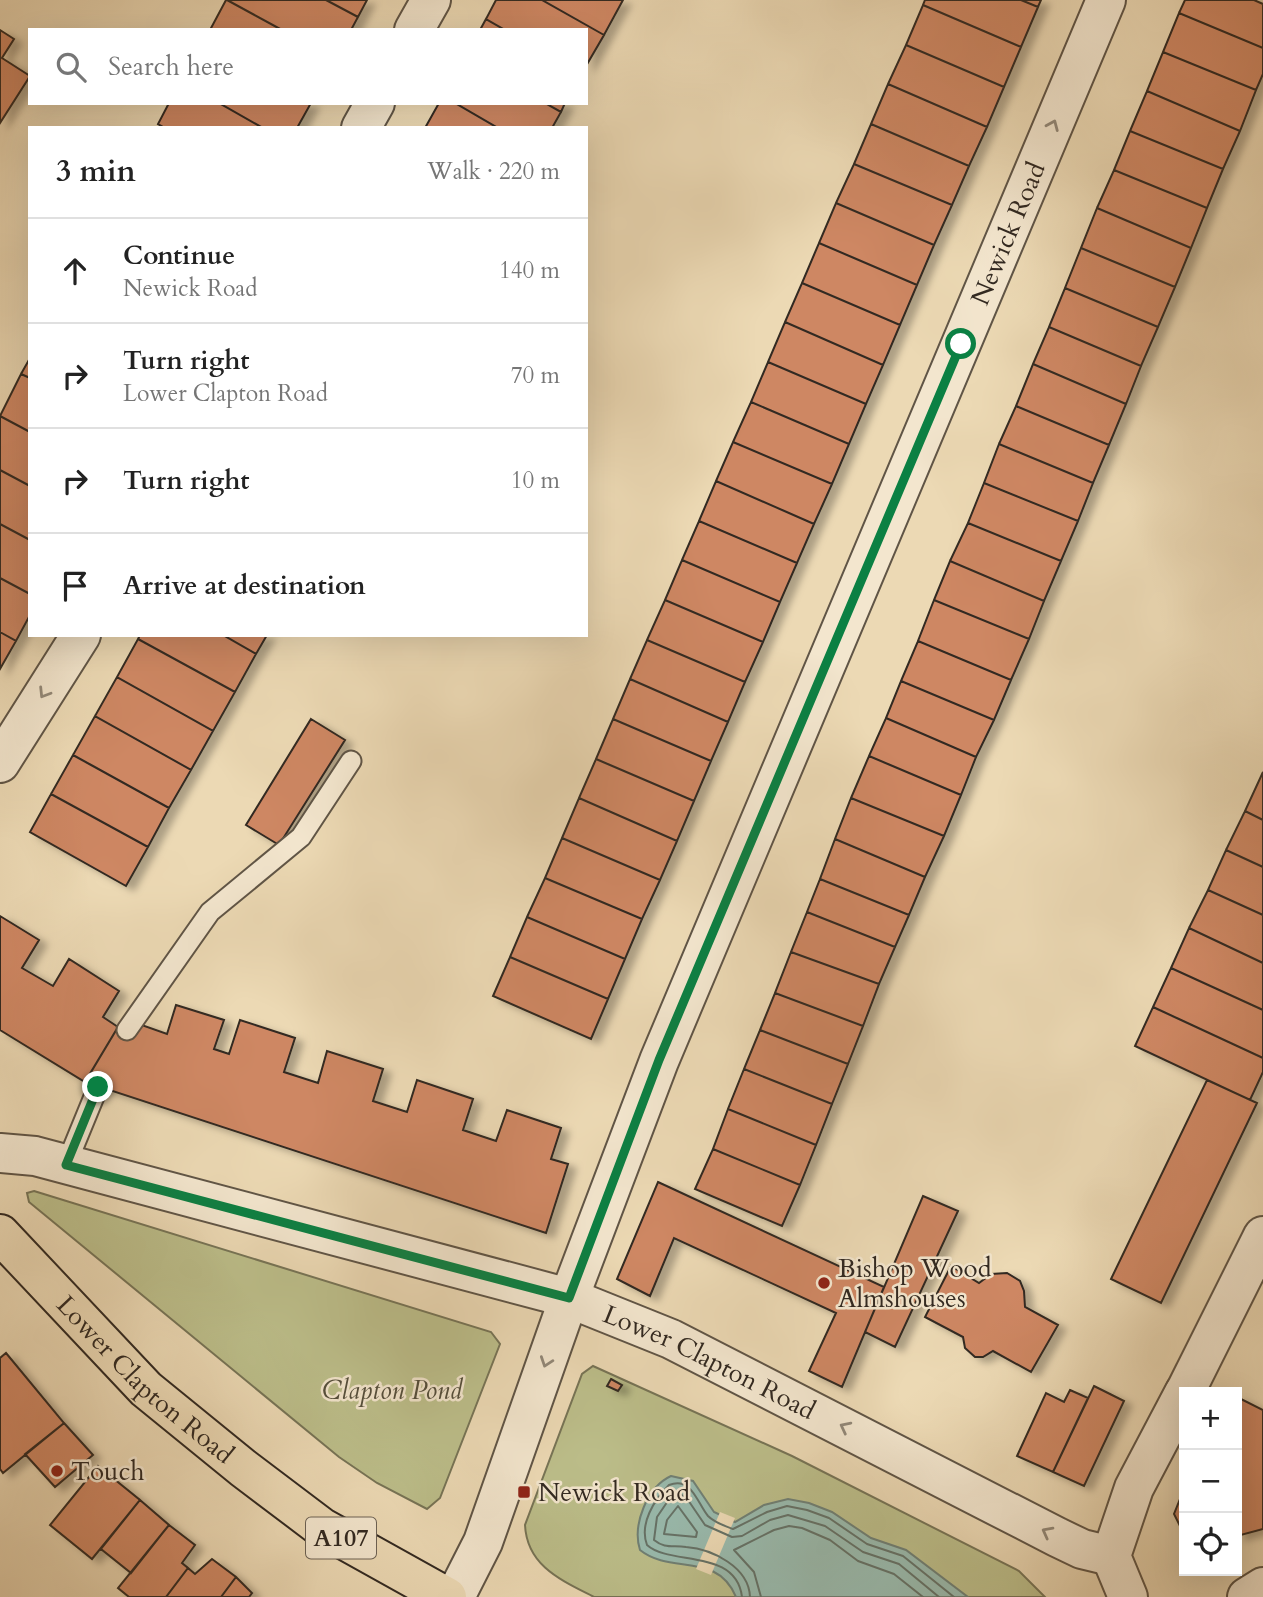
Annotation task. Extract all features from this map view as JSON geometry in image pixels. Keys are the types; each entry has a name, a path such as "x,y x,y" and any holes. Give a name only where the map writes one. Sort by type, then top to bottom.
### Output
{"highway":[{"name":"Lower Clapton Road","path":"0,1234 146,1389 232,1459 321,1527 447,1597"}],"street":[{"path":"415,28 430,0"},
{"name":"Newick Road","path":"455,1597 483,1542 569,1298 659,1060 1106,0"},
{"path":"362,126 373,105"},
{"path":"0,763 79,637"},
{"name":"Lower Clapton Road","path":"0,1153 35,1156 569,1298 671,1339 1082,1549 1111,1556"},
{"path":"1187,1387 1263,1236"},
{"path":"1128,1597 1111,1556 1134,1488 1179,1402"},
{"path":"1247,1597 1263,1587"}],"lane":[{"path":"127,1030 210,912 301,837 351,761"},
{"path":"66,1165 98,1087"}],"green space":[{"name":"Clapton Pond","path":"34,1191 491,1332 500,1344 440,1498 427,1509 377,1483 339,1457 29,1202 27,1193"},
{"path":"593,1366 792,1456 1019,1571 1045,1597 594,1597 582,1591 558,1578 539,1561 527,1539 525,1525 582,1374"}],"water":[{"path":"671,1476 693,1481 714,1512 735,1522 764,1505 788,1499 809,1503 832,1512 871,1538 906,1550 968,1597 736,1597 728,1583 717,1574 652,1557 640,1550 638,1529 644,1508 655,1489"}],"pier":[{"path":"720,1512 735,1518 711,1575 696,1569"}],"building":[{"path":"227,0 278,28 211,28"},
{"path":"227,0 326,0 358,17 352,28 278,28"},
{"path":"326,0 367,0 358,17"},
{"path":"496,0 542,0 604,35 588,63 588,28 502,28 486,19"},
{"path":"542,0 623,0 604,35"},
{"path":"925,0 1021,0 1038,7 1021,47 923,5"},
{"path":"1021,0 1041,0 1038,7"},
{"path":"1185,0 1254,0 1263,4 1263,48 1179,13"},
{"path":"923,5 1021,47 1004,87 906,45"},
{"path":"1179,13 1263,48 1263,74 1256,90 1163,52"},
{"path":"486,19 502,28 481,28"},
{"path":"0,30 14,39 2,58 28,75 28,79 0,123"},
{"path":"906,45 1004,87 987,127 888,84"},
{"path":"1163,52 1256,90 1240,131 1147,91"},
{"path":"888,84 987,127 969,166 871,124"},
{"path":"1147,91 1240,131 1223,169 1130,131"},
{"path":"168,105 223,105 259,126 162,126 158,124"},
{"path":"223,105 310,105 298,126 259,126"},
{"path":"438,105 458,105 495,126 426,126"},
{"path":"458,105 549,105 561,112 553,126 495,126"},
{"path":"549,105 564,105 561,112"},
{"path":"871,124 969,166 952,205 854,164"},
{"path":"1130,131 1223,169 1207,208 1114,170"},
{"path":"854,164 952,205 934,245 836,203"},
{"path":"1114,170 1207,208 1191,248 1097,208"},
{"path":"836,203 934,245 917,285 819,243"},
{"path":"1097,208 1191,248 1175,287 1081,248"},
{"path":"819,243 917,285 900,325 802,283"},
{"path":"1081,248 1175,287 1158,327 1065,288"},
{"path":"802,283 900,325 883,365 785,322"},
{"path":"1065,288 1158,327 1141,366 1049,327"},
{"path":"785,322 883,365 866,404 768,362"},
{"path":"1049,327 1141,366 1126,404 1033,364"},
{"path":"28,362 28,377 21,374"},
{"path":"768,362 866,404 849,444 751,402"},
{"path":"1033,364 1126,404 1109,445 1016,406"},
{"path":"21,374 28,377 28,431 0,416"},
{"path":"751,402 849,444 832,484 733,442"},
{"path":"1016,406 1109,445 1093,483 999,444"},
{"path":"0,416 28,431 28,485 0,470"},
{"path":"733,442 832,484 814,524 716,481"},
{"path":"999,444 1093,483 1078,521 984,483"},
{"path":"0,470 28,485 28,539 0,524"},
{"path":"716,481 814,524 797,563 699,521"},
{"path":"984,483 1078,521 1061,561 968,523"},
{"path":"699,521 797,563 780,602 682,560"},
{"path":"968,523 1061,561 1044,601 950,561"},
{"path":"0,524 28,539 28,593 0,578"},
{"path":"682,560 780,602 763,642 665,600"},
{"path":"950,561 1044,601 1029,639 934,600"},
{"path":"0,578 28,593 28,619 16,641 0,632"},
{"path":"665,600 763,642 745,682 647,640"},
{"path":"934,600 1029,639 1011,680 918,641"},
{"path":"0,632 16,641 0,669"},
{"path":"226,637 256,654 235,692 138,639"},
{"path":"226,637 266,637 256,654"},
{"path":"138,639 235,692 213,731 117,677"},
{"path":"647,640 745,682 728,722 630,679"},
{"path":"918,641 1011,680 994,720 901,681"},
{"path":"117,677 213,731 191,770 95,716"},
{"path":"630,679 728,722 711,761 613,719"},
{"path":"901,681 994,720 976,757 886,718"},
{"path":"95,716 191,770 169,808 73,755"},
{"path":"886,718 976,757 961,795 869,756"},
{"path":"311,719 345,740 279,845 246,825"},
{"path":"613,719 711,761 694,801 596,759"},
{"path":"73,755 169,808 148,847 51,794"},
{"path":"869,756 961,795 944,836 851,798"},
{"path":"596,759 694,801 677,841 579,798"},
{"path":"1263,772 1263,820 1245,811"},
{"path":"51,794 148,847 126,886 30,832"},
{"path":"579,798 677,841 660,880 562,838"},
{"path":"851,798 944,836 925,877 835,839"},
{"path":"1245,811 1263,820 1263,867 1226,850"},
{"path":"562,838 660,880 642,919 545,878"},
{"path":"835,839 925,877 909,915 820,879"},
{"path":"1226,850 1263,867 1263,915 1208,890"},
{"path":"545,878 642,919 625,959 527,917"},
{"path":"820,879 909,915 895,947 807,912"},
{"path":"1208,890 1263,915 1263,963 1189,928"},
{"path":"807,912 895,947 879,984 791,952"},
{"path":"0,916 39,940 22,968 53,986 69,959 119,991 103,1017 118,1027 85,1082 0,1030"},
{"path":"527,917 625,959 608,999 510,957"},
{"path":"1189,928 1263,963 1263,1010 1171,968"},
{"path":"791,952 879,984 863,1026 775,993"},
{"path":"510,957 608,999 591,1039 493,996"},
{"path":"1171,968 1263,1010 1263,1058 1153,1007"},
{"path":"775,993 863,1026 848,1064 760,1030"},
{"path":"176,1005 224,1020 214,1049 229,1054 240,1020 295,1038 284,1072 318,1083 327,1051 383,1069 373,1101 407,1112 417,1080 473,1099 463,1130 496,1141 507,1110 561,1128 551,1159 568,1164 546,1233 85,1082 118,1027 137,1033 139,1024 167,1034"},
{"path":"1153,1007 1263,1058 1263,1072 1250,1100 1135,1046"},
{"path":"760,1030 848,1064 832,1104 744,1069"},
{"path":"744,1069 832,1104 816,1145 728,1109"},
{"path":"1207,1080 1257,1103 1161,1303 1111,1279"},
{"path":"728,1109 816,1145 800,1185 713,1149"},
{"path":"713,1149 800,1185 782,1226 695,1189"},
{"name":"Bishop Wood Almshouses","path":"658,1182 884,1287 842,1387 809,1371 836,1313 674,1238 650,1296 617,1279"},
{"path":"923,1196 958,1211 895,1347 865,1332"},
{"path":"951,1266 979,1283 991,1274 1007,1273 1020,1281 1025,1307 1058,1325 1031,1372 993,1351 983,1357 975,1357 965,1348 963,1337 925,1317"},
{"path":"6,1353 64,1423 3,1473 0,1469 0,1358"},
{"path":"611,1379 622,1385 618,1391 607,1386"},
{"path":"1094,1386 1124,1401 1084,1486 1053,1472"},
{"path":"1070,1390 1088,1398 1053,1472 1017,1456 1046,1393 1064,1402"},
{"path":"1242,1400 1263,1410 1263,1529 1242,1535"},
{"name":"Touch","path":"64,1423 93,1455 55,1487 25,1454"},
{"path":"98,1466 140,1500 92,1559 50,1525"},
{"path":"140,1500 169,1525 131,1573 101,1549"},
{"path":"1179,1502 1179,1524 1174,1514"},
{"path":"169,1525 195,1545 182,1563 188,1568 166,1597 129,1597 118,1588"},
{"path":"212,1559 236,1577 221,1597 166,1597 188,1568 195,1574"},
{"path":"236,1577 252,1593 249,1597 221,1597"}],"place":[{"name":"Bishop Wood Almshouses","path":"824,1283"},
{"name":"Touch","path":"57,1471"},
{"name":"Newick Road","path":"524,1492"}],"route":[{"path":"98,1087 66,1165 569,1298 659,1060 961,344"}]}
